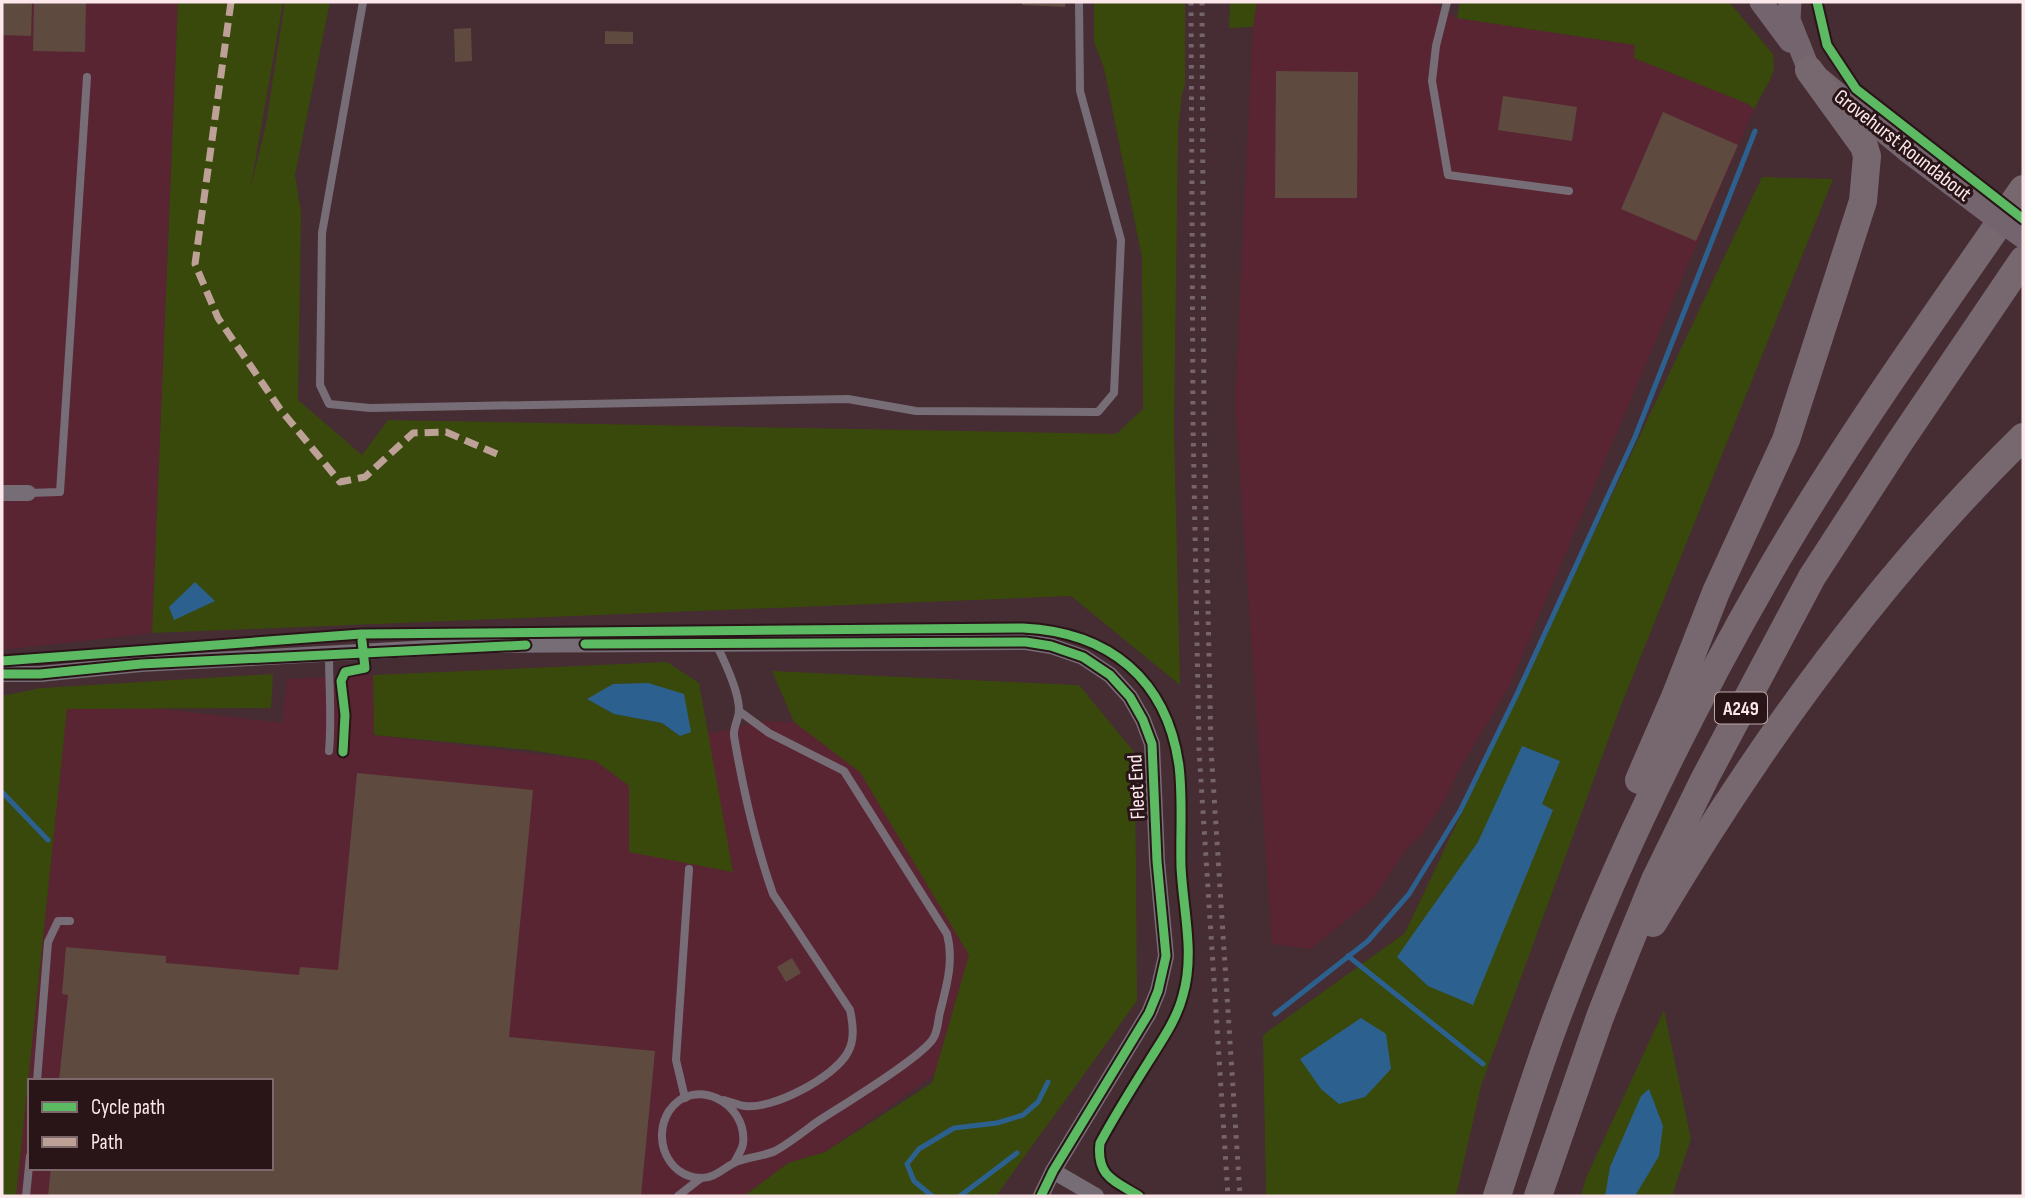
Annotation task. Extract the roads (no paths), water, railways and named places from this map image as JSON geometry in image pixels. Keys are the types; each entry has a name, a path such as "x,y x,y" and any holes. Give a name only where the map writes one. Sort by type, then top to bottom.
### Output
{"highway":[{"name":"A249","path":"1556,1020 1566,964 1716,592 1786,440 1863,201 1867,156 1864,146 1809,70"},
{"name":"A249","path":"1497,1196 1556,1020 1617,872 1663,770 1771,570 1878,400 2023,188"},
{"name":"A249","path":"1538,1196 1600,1017 1655,880 1711,766 1812,577 2023,260"},
{"name":"A249","path":"1600,1017 1653,923 1776,730 1839,644 1966,493 2023,437"}],"main road":[{"path":"1761,2 1809,70"},
{"name":"Grovehurst Roundabout","path":"1790,2 1789,20 1809,70 1906,150 2023,237"}],"street":[{"path":"2,493 28,493"},
{"name":"Fleet End","path":"2,674 40,674 141,664 485,645 1026,642 1051,646 1083,657 1110,674 1130,697 1152,744 1157,861 1166,956 1158,992 1149,1013 1053,1171 1041,1196"},
{"path":"1053,1171 1096,1196"}],"lane":[{"path":"363,2 322,233 320,385 329,404 370,408 848,399 916,411 1098,412 1114,393 1121,240 1080,91 1079,2"},
{"path":"1447,2 1436,46 1432,81 1448,175 1569,191"},
{"path":"28,493 60,492 87,78"},
{"path":"701,1178 683,1173 668,1161 661,1144 662,1125 670,1109 685,1098 703,1094 746,1106 771,1103 814,1083 837,1066 848,1052 854,1031 850,1010 773,894 749,810 733,732 739,710 728,668 716,644"},
{"path":"329,654 329,711 332,726 329,751"},
{"path":"678,1196 701,1178 719,1174 734,1163 775,1151 907,1062 934,1039 950,972 951,948 947,934 844,771 769,733 739,710"},
{"path":"685,1098 676,1060 689,869"},
{"path":"37,1079 48,942 58,922 70,921"},
{"path":"721,1099 736,1111 743,1128 743,1146 734,1163"},
{"path":"26,1196 29,1170"}],"water":[{"path":"195,582 215,601 174,620 169,607"},
{"path":"648,683 684,694 691,732 680,736 662,723 614,714 587,699 613,684"},
{"path":"1522,746 1560,761 1542,804 1553,810 1473,1005 1428,986 1397,957 1478,842"},
{"path":"1361,1018 1386,1034 1391,1069 1365,1097 1339,1104 1321,1089 1300,1059"},
{"path":"1649,1089 1663,1126 1659,1156 1635,1196 1605,1196 1610,1167 1641,1096"}],"waterway":[{"path":"1275,1014 1368,941 1409,894 1460,811 1635,437 1755,131"},
{"path":"2,792 48,840"},
{"path":"1348,956 1483,1064"},
{"path":"932,1196 914,1181 907,1164 919,1149 954,1128 997,1123 1023,1115 1038,1102 1048,1082"},
{"path":"960,1196 1017,1153"}],"railway":[{"path":"1191,2 1193,422 1199,750 1228,1196"},
{"path":"1202,2 1204,422 1211,749 1240,1196"}]}
